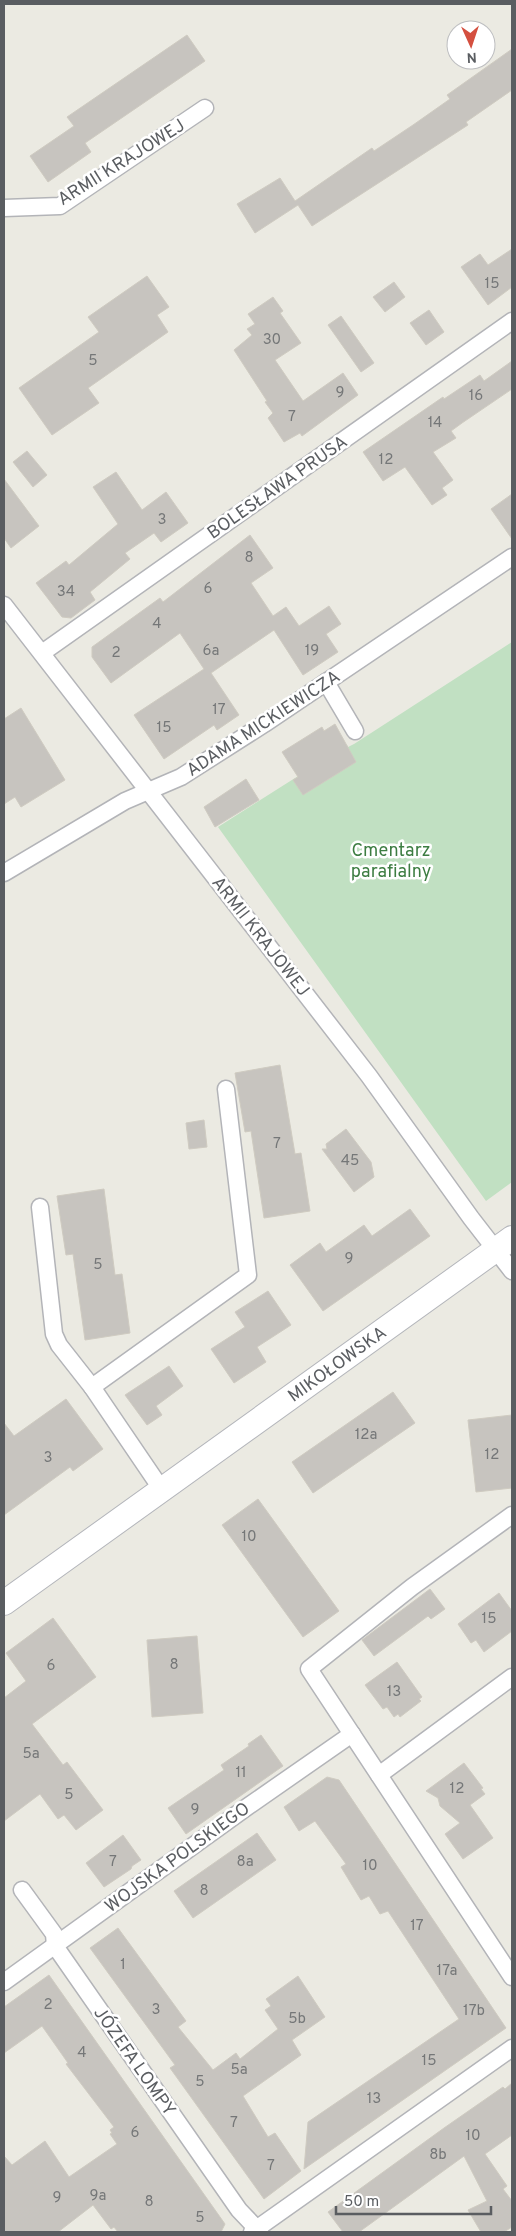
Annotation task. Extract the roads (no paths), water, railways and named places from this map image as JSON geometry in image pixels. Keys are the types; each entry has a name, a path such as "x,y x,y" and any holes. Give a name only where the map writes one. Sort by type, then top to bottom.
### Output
{"street":[{"name":"ARMII KRAJOWEJ","path":"4,208 60,206 205,108"},
{"name":"BOLESŁAWA PRUSA","path":"42,653 512,321"},
{"name":"ADAMA MICKIEWICZA","path":"4,874 125,801 181,777 512,557"},
{"name":"ARMII KRAJOWEJ","path":"4,605 363,1069 471,1218 504,1243 512,1271"},
{"path":"326,682 355,732"},
{"path":"92,1387 248,1275 226,1090"},
{"path":"40,1207 54,1334 59,1345 92,1387 162,1490"},
{"name":"MIKOŁOWSKA","path":"4,1603 504,1243"},
{"path":"512,1515 412,1587 309,1669 512,1977"},
{"path":"379,1775 512,1677"},
{"name":"WOJSKA POLSKIEGO","path":"4,1982 352,1734"},
{"name":"JÓZEFA LOMPY","path":"22,1890 54,1934 54,1946 256,2231"},
{"path":"256,2231 512,2048"}],"park label":[{"name":"Cmentarz parafialny","path":"391,860"}]}
